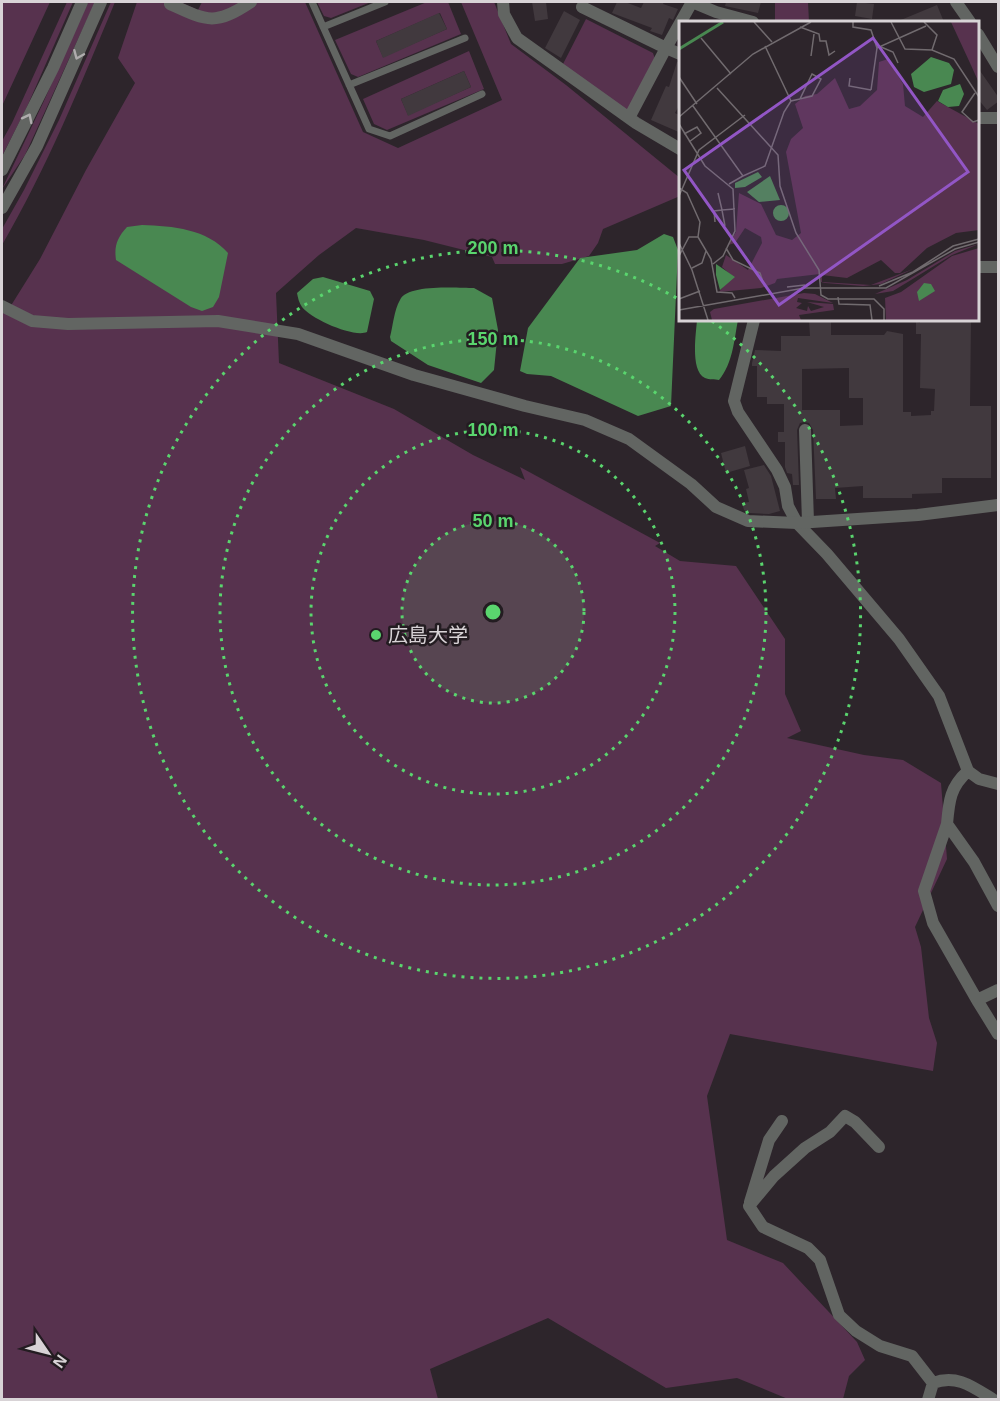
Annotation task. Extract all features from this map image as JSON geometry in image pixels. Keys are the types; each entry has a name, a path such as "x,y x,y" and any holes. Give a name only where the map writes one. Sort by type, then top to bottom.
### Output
{"street":[{"path":"2,170 53,68 82,2"},
{"path":"2,208 37,146 101,2"},
{"path":"170,4 204,20 220,18 251,2"},
{"path":"503,2 504,14 517,38 629,118 679,148"},
{"path":"681,21 692,2 716,12 749,21"},
{"path":"956,2 969,21"},
{"path":"582,7 679,53"},
{"path":"629,118 679,25"},
{"path":"979,36 999,67"},
{"path":"979,118 999,118"},
{"path":"979,267 999,267"},
{"path":"2,306 32,321 68,324 218,321 298,334 414,375 585,420 629,439 691,484 716,507 748,521 802,523 918,515 999,506"},
{"path":"754,321 734,400 738,412 777,470 785,487 788,506 899,639 904,650 932,684 939,696 968,771 979,779 999,784"},
{"path":"802,523 805,430"},
{"path":"968,771 958,780 949,799 947,824 924,891 933,923 998,1034"},
{"path":"947,824 974,862 999,906"},
{"path":"977,1000 999,990"},
{"path":"749,1206 774,1176 805,1148 830,1132 845,1116 855,1122 879,1147"},
{"path":"749,1206 769,1140 782,1121"},
{"path":"749,1206 763,1227 808,1248 820,1260 839,1314 856,1331 880,1346 912,1356 933,1383"},
{"path":"933,1383 946,1378 961,1382 994,1400"},
{"path":"928,1400 933,1383"}],"lane":[{"path":"312,2 369,129 390,136 482,94"},
{"path":"323,27 385,2"},
{"path":"349,85 465,38"}],"shaded area":[{"path":"2,2 50,2 2,106"},
{"path":"67,2 73,2 26,109 2,156 2,141"},
{"path":"88,2 95,2 25,155 2,189 43,103"},
{"path":"111,2 115,2 63,125 2,245 2,229 59,120"},
{"name":"広島大学","path":"137,2 180,2 198,10 202,2 305,2 363,132 398,148 502,100 461,2 494,2 511,44 566,85 679,177 679,196 603,229 598,243 589,256 562,264 495,264 492,257 424,240 356,228 319,255 276,293 279,363 394,409 473,455 525,480 520,467 660,543 655,546 680,561 736,566 785,639 785,694 801,731 787,738 864,755 903,760 941,783 947,859 915,927 921,947 929,1018 937,1043 933,1071 730,1034 707,1096 727,1240 783,1263 857,1342 865,1360 849,1376 843,1399 788,1399 737,1378 666,1388 548,1318 430,1369 438,1399 2,1399 2,309 7,312 40,259 135,83 118,58"},
{"path":"317,2 371,2 331,18 324,16"},
{"path":"427,2 448,2 461,34 358,77 351,74 335,40","holes":["440,13 447,29 383,57 376,41"]},
{"path":"775,2 808,2 809,21 775,21"},
{"path":"586,19 653,53 656,62 626,114 563,64"},
{"path":"469,51 484,89 387,130 374,124 363,99","holes":["464,71 471,87 408,115 401,99"]},
{"path":"142,225 189,230 210,239 228,253 219,297 213,307 202,311 191,307 116,260 116,246 124,231 127,227"},
{"path":"664,234 673,237 678,250 671,406 638,416 551,376 527,374 520,371 528,328 580,258 637,250"},
{"path":"323,277 370,291 374,299 367,332 343,330 314,317 302,307 297,293 313,279"},
{"path":"474,288 492,298 498,330 494,370 481,383 428,365 391,341 396,308 404,295 422,289"},
{"path":"697,321 738,321 730,359 719,380 708,379 700,374 695,352"}],"building":[{"path":"532,2 546,2 548,19 535,21"},
{"path":"617,2 625,2 641,8 644,2 664,2 663,4 678,9 673,20 669,18 662,35 650,31 652,28 612,13"},
{"path":"726,2 761,2 758,13 725,6"},
{"path":"857,2 874,4 872,19 855,16"},
{"path":"937,5 944,21 898,21"},
{"path":"564,11 580,20 561,58 545,48"},
{"path":"439,13 447,29 383,58 376,41"},
{"path":"677,62 679,62 679,106 675,113 679,115 679,132 651,120 666,86 669,87"},
{"path":"979,69 999,98 999,101 987,110 979,100"},
{"path":"464,71 471,87 408,116 401,99"},
{"path":"809,321 831,321 831,335 884,335 887,331 903,334 903,412 911,412 911,416 931,415 931,411 934,411 935,389 920,388 921,334 916,334 916,322 971,321 970,406 991,406 991,478 942,478 942,493 912,494 912,498 863,498 863,486 835,488 836,499 816,499 813,430 809,423 804,422 800,423 797,430 799,485 793,485 792,474 787,473 785,467 785,442 778,442 778,432 784,432 784,404 767,404 767,397 757,397 757,366 752,366 755,350 781,351 781,336 810,336","holes":["849,368 849,398 863,398 863,425 840,426 840,410 802,410 802,369"]},
{"path":"745,446 750,466 726,473 721,453"},
{"path":"764,465 771,476 780,511 769,514 750,513 744,510 742,503 749,502 746,489 749,488 744,470"}],"place":[{"name":"広島大学","path":"376,635"}]}
